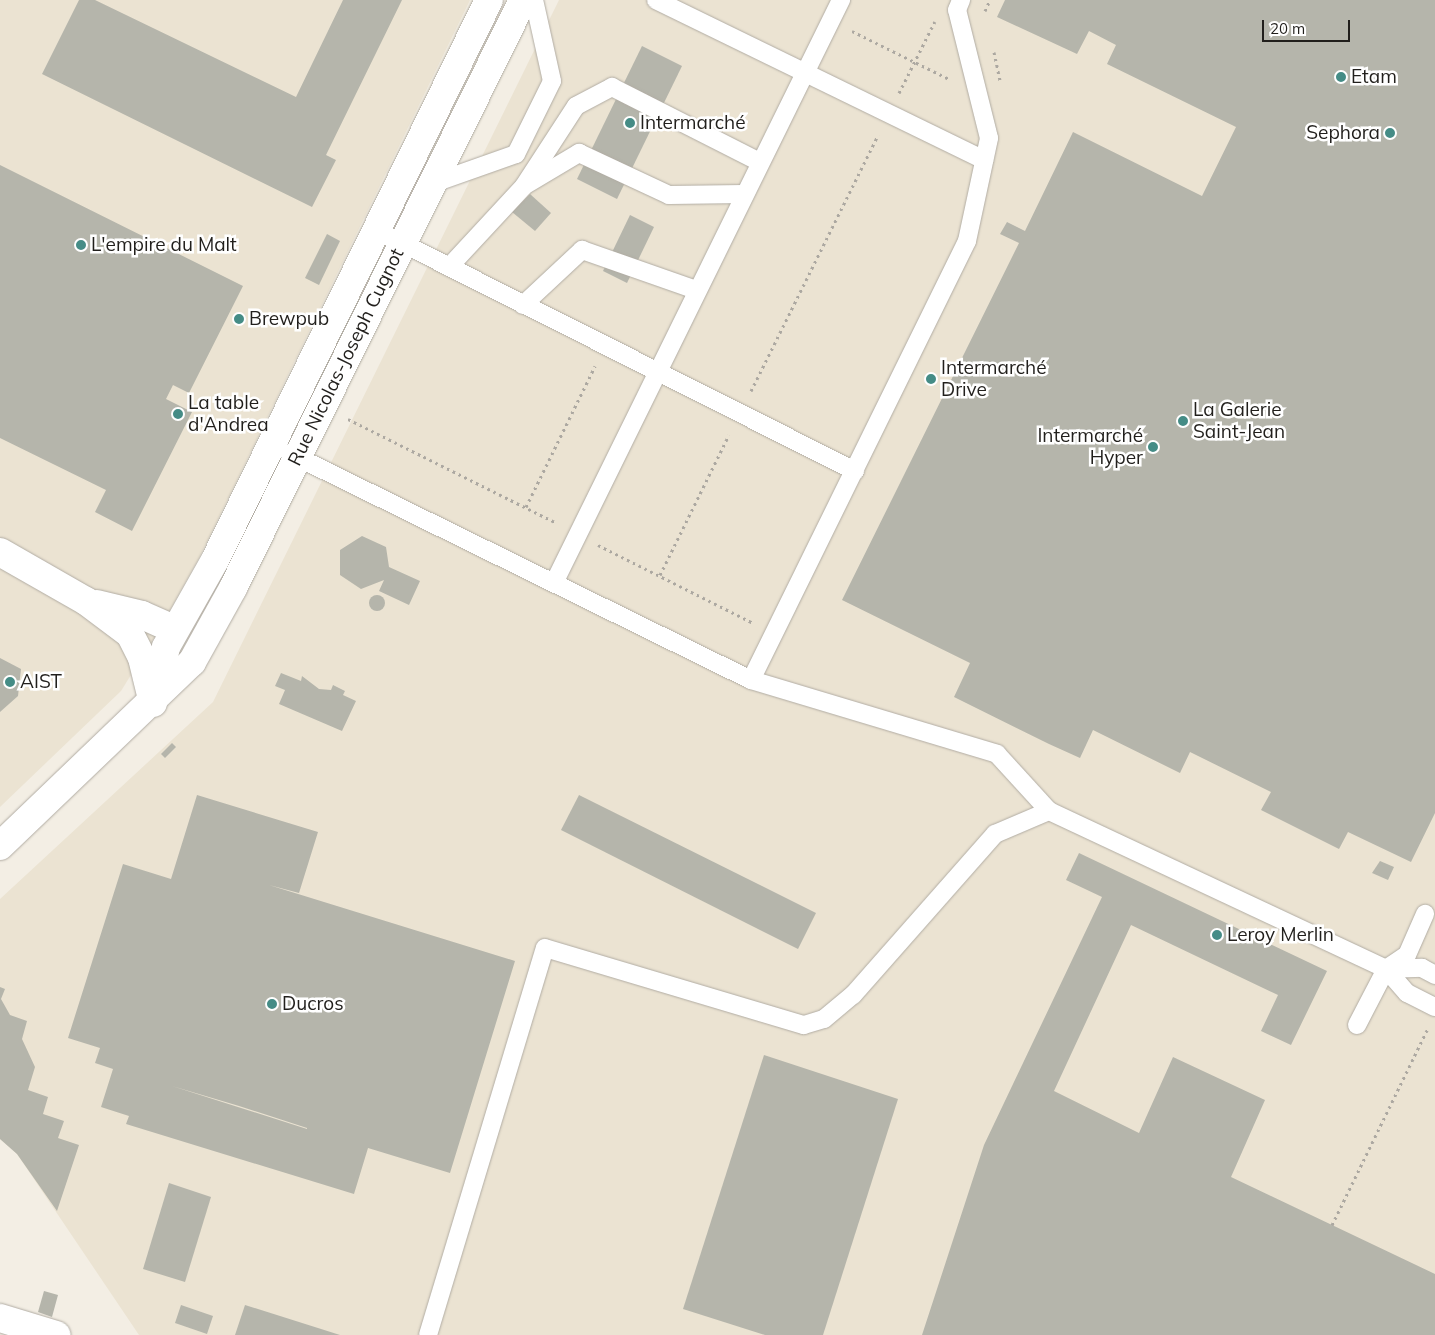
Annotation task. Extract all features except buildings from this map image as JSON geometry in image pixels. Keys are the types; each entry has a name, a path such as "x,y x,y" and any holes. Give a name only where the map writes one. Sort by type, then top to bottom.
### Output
{"street":[{"name":"Rue Nicolas-Joseph Cugnot","path":"0,846 153,702 192,662 322,406 389,237 489,0"},
{"name":"Rue Nicolas-Joseph Cugnot","path":"153,702 166,647 272,444 389,237 434,183 523,0"},
{"path":"0,552 86,601 130,634 142,658 153,702"},
{"path":"86,601 142,615 176,630"},
{"path":"0,1318 56,1335"}],"lane":[{"path":"434,183 516,154 552,80 534,0"},
{"path":"554,583 696,290 841,0"},
{"path":"751,680 967,241 988,138 957,10 961,0"},
{"path":"661,1 984,160"},
{"path":"448,267 524,186 576,106 612,87 760,162"},
{"path":"524,186 579,153 669,194 744,194"},
{"path":"389,237 855,471"},
{"path":"523,305 582,250 696,290"},
{"path":"272,444 751,680 997,754 1049,811 1386,969 1407,993 1433,1014"},
{"path":"428,1335 545,948 804,1025 824,1019 853,995 995,834 1049,811"},
{"path":"1357,1025 1386,969 1407,955 1425,914"},
{"path":"1386,969 1422,968 1435,974"}],"path":[{"path":"660,575 939,12"},
{"path":"831,20 968,88 976,87"},
{"path":"526,507 605,346"},
{"path":"322,406 526,507 754,624 781,620"},
{"path":"1332,1225 1433,1014"}],"shaded area":[{"path":"0,0 470,0 199,558 157,633 121,691 0,807"},
{"path":"559,0 1435,0 1435,1335 139,1335 17,1154 0,1139 0,899 213,702"}],"place":[{"name":"Etam","path":"1341,77"},
{"name":"Intermarché","path":"630,123"},
{"name":"Sephora","path":"1390,133"},
{"name":"L'empire du Malt","path":"81,245"},
{"name":"Brewpub","path":"239,319"},
{"name":"Intermarché Drive","path":"931,379"},
{"name":"La table d'Andrea","path":"178,414"},
{"name":"La Galerie Saint-Jean","path":"1183,421"},
{"name":"Intermarché Hyper","path":"1153,447"},
{"name":"AIST","path":"10,682"},
{"name":"Leroy Merlin","path":"1217,935"},
{"name":"Ducros","path":"272,1004"}]}
